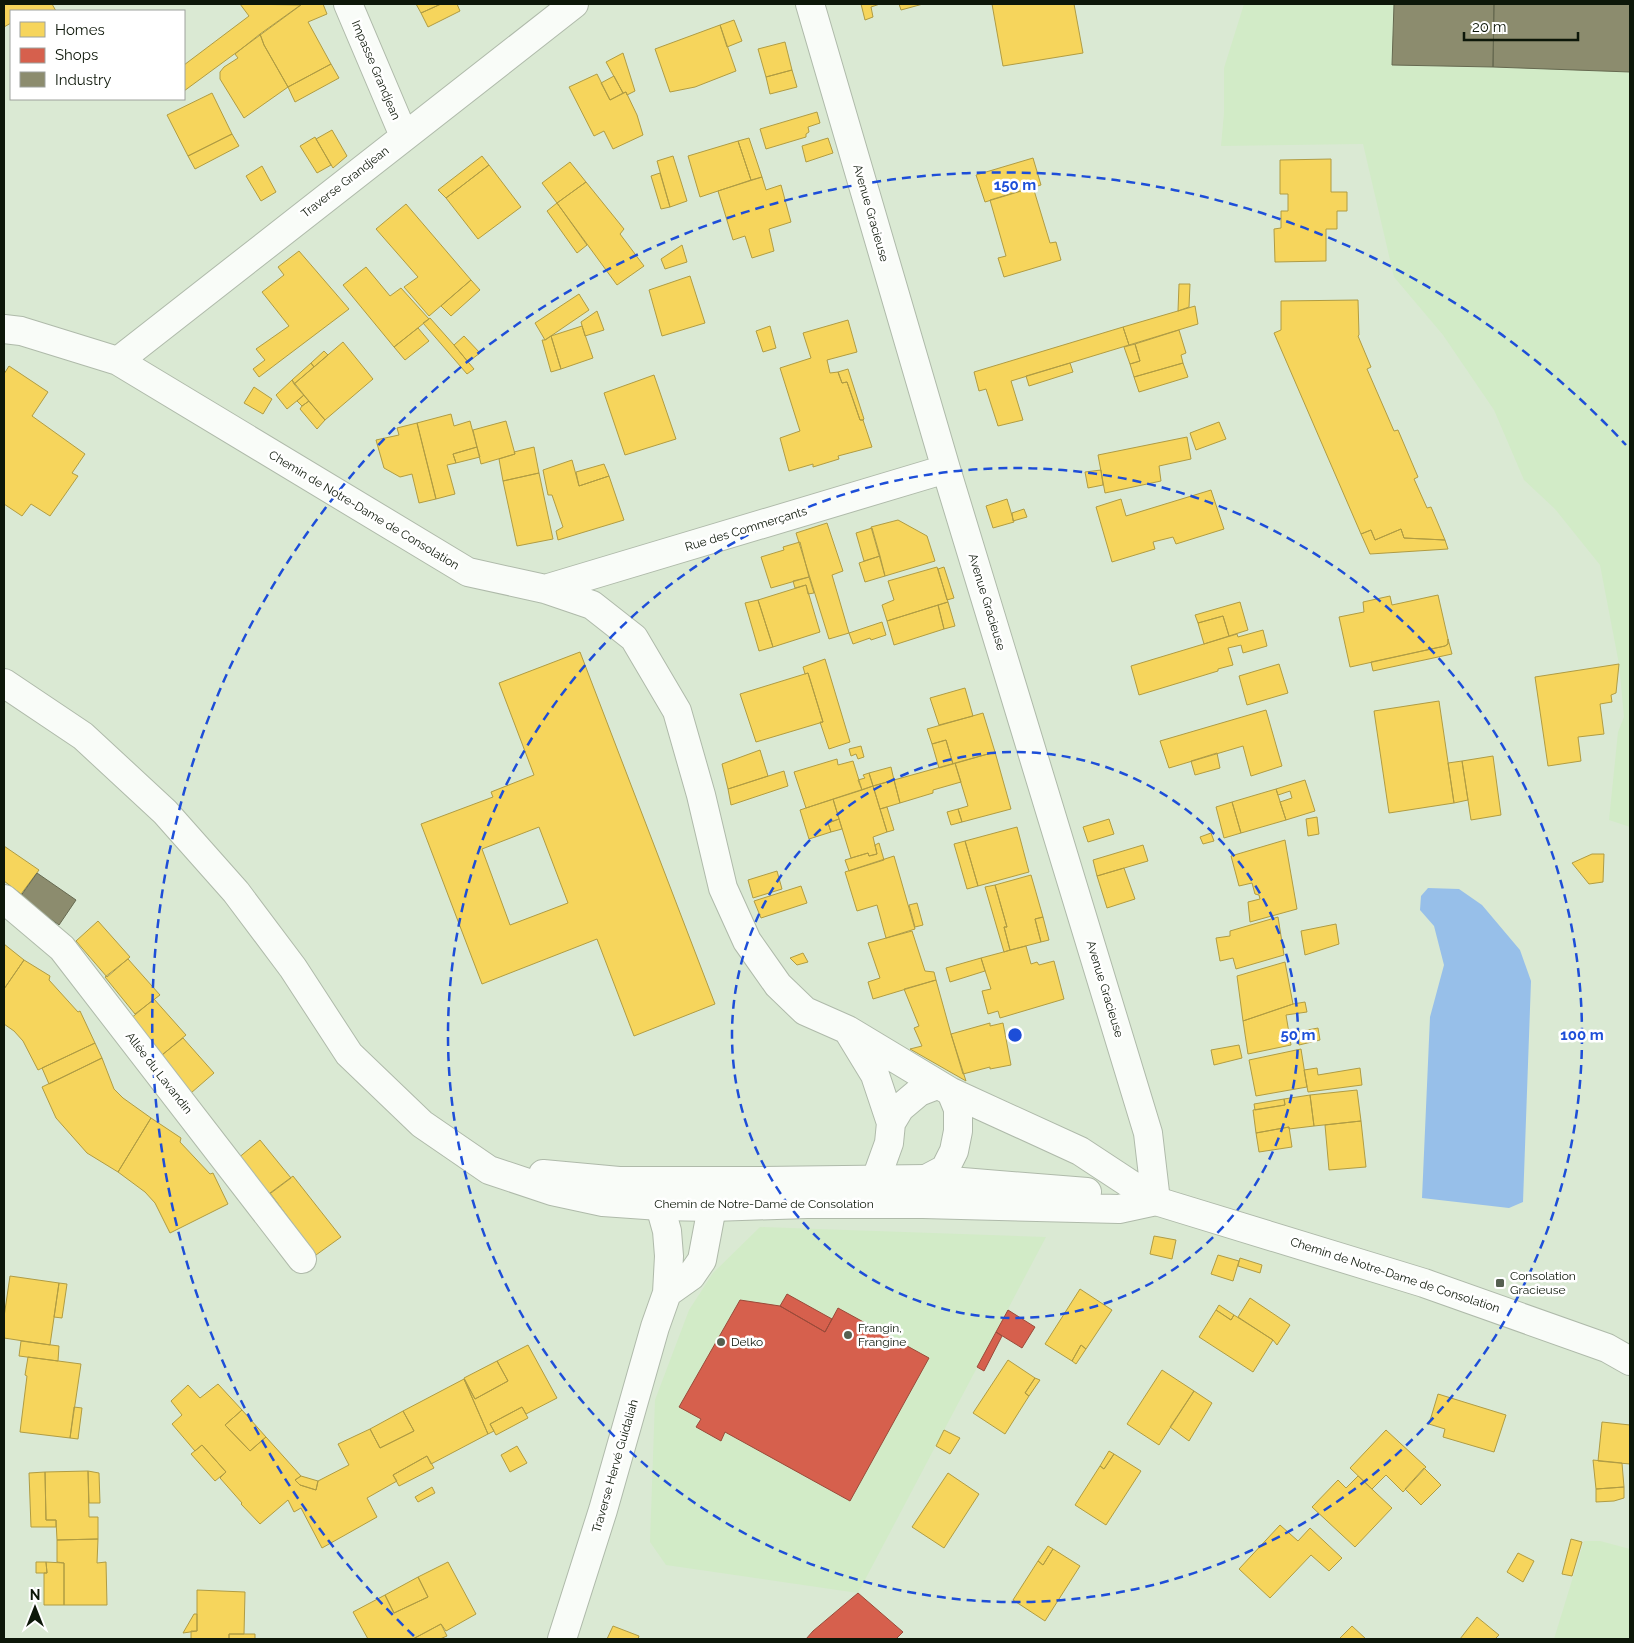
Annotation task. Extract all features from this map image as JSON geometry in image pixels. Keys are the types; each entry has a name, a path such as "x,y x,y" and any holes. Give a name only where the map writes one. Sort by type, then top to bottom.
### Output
{"street":[{"name":"Impasse Grandjean","path":"348,4 404,136"},
{"name":"Traverse Grandjean","path":"118,361 574,4"},
{"name":"Avenue Gracieuse","path":"810,4 946,469 1148,1133 1156,1201"},
{"name":"Chemin de Notre-Dame de Consolation","path":"4,329 21,331 118,361 468,572 545,590 592,605 634,638 677,711 701,795 723,888 747,941 778,985 805,1011 848,1030 944,1089 1080,1151 1156,1201 1424,1282 1622,1352"},
{"name":"Rue des Commerçants","path":"545,590 946,469"},
{"name":"Chemin de Notre-Dame de Consolation","path":"4,682 83,736 165,812 236,892 293,968 349,1054 422,1124 489,1170 552,1191 603,1202 660,1206 712,1207 807,1204 924,1191"},
{"name":"Allée du Lavandin","path":"4,899 62,948 302,1259"},
{"name":"Chemin de Notre-Dame de Consolation","path":"848,1030 875,1075 896,1157 924,1191"},
{"name":"Chemin de Notre-Dame de Consolation","path":"876,1179 900,1108 919,1092 944,1089"},
{"path":"924,1191 945,1169 954,1151 958,1132 958,1109 944,1089"},
{"name":"Chemin de Notre-Dame de Consolation","path":"489,1170 619,1180 758,1181 876,1179 924,1191 1119,1209 1156,1201"},
{"name":"Traverse Hervé Guidaliah","path":"562,1639 603,1510 656,1327 668,1293 669,1256 667,1231 660,1206"},
{"path":"668,1293 691,1276 702,1260 712,1207"}],"shaded area":[{"path":"1244,4 1630,4 1630,827 1609,820 1618,732 1624,717 1619,664 1600,565 1555,509 1524,480 1494,410 1443,335 1394,277 1363,144 1221,146 1224,113 1224,68"},
{"path":"760,1227 1046,1237 858,1593 666,1565 650,1542 655,1400 689,1310 713,1273"},
{"path":"1584,1541 1600,1541 1630,1549 1630,1639 1554,1639"}],"water":[{"path":"1428,888 1459,889 1482,905 1520,950 1531,981 1523,1202 1509,1208 1422,1198 1430,1017 1444,965 1434,926 1420,910 1421,896"}],"building: Homes":[{"path":"4,4 52,4 55,10 10,10 10,24 4,27"},
{"path":"240,4 301,5 185,90 185,64 249,16"},
{"path":"302,4 323,4 327,14 308,22 331,64 288,87 264,45 260,34"},
{"path":"416,4 441,4 421,13"},
{"path":"441,4 457,4 460,11 428,27 421,13"},
{"path":"861,4 880,4 871,7 873,17 865,20"},
{"path":"899,4 923,4 901,10"},
{"path":"992,4 1074,4 1083,53 1003,66"},
{"path":"734,20 742,41 727,47 720,25"},
{"path":"720,25 736,71 695,87 670,92 655,49"},
{"path":"260,34 264,45 288,87 244,118 220,79 220,72 238,58 235,54"},
{"path":"785,42 792,70 766,77 758,49"},
{"path":"623,53 635,91 627,95 626,92 623,93 606,62"},
{"path":"331,64 339,78 295,102 288,87"},
{"path":"792,70 797,87 770,94 766,77"},
{"path":"597,74 610,100 626,92 637,115 643,135 613,149 604,131 594,136 569,87"},
{"path":"614,76 623,93 610,100 601,83"},
{"path":"212,93 232,134 188,156 167,115"},
{"path":"817,112 820,123 808,127 809,132 806,134 806,137 766,149 760,129"},
{"path":"332,130 347,156 333,168 316,139"},
{"path":"232,134 239,146 195,169 188,156"},
{"path":"315,137 331,165 317,173 300,146"},
{"path":"749,138 762,177 751,180 738,141"},
{"path":"828,138 833,153 806,162 802,146"},
{"path":"738,141 751,180 700,197 688,156"},
{"path":"482,156 489,165 446,198 438,190"},
{"path":"673,156 687,201 670,207 657,161"},
{"path":"1033,158 1041,185 985,202 976,175"},
{"path":"1331,159 1331,192 1347,192 1347,211 1337,211 1337,229 1326,229 1326,261 1275,262 1274,229 1281,228 1281,211 1288,211 1288,194 1280,194 1280,160"},
{"path":"570,162 586,182 557,203 542,183"},
{"path":"489,165 521,207 478,239 446,198"},
{"path":"262,166 276,192 261,201 246,176"},
{"path":"660,173 670,207 661,209 651,176"},
{"path":"762,177 766,190 781,185 791,222 769,229 774,251 752,258 745,236 733,240 718,191"},
{"path":"586,182 624,229 620,234 644,266 617,285 557,203"},
{"path":"1033,187 1050,243 1056,242 1061,260 1004,277 998,258 1006,256 990,200"},
{"path":"557,203 587,245 577,253 547,211"},
{"path":"406,204 471,280 429,316 404,287 418,277 376,229"},
{"path":"682,245 687,262 665,269 661,259"},
{"path":"299,251 349,309 259,377 253,369 265,360 256,349 289,326 262,292 284,275 278,267"},
{"path":"366,267 390,296 401,288 429,319 394,347 343,285"},
{"path":"690,276 705,323 662,336 649,290"},
{"path":"471,280 480,290 451,316 441,306"},
{"path":"1179,284 1190,284 1189,307 1178,311"},
{"path":"579,294 589,310 545,340 535,323"},
{"path":"1358,300 1358,336 1371,367 1367,369 1394,431 1398,430 1418,477 1414,479 1427,508 1431,507 1445,540 1404,538 1401,529 1375,540 1371,530 1361,534 1274,333 1281,330 1281,301"},
{"path":"1195,306 1198,324 1129,345 1123,327"},
{"path":"597,311 604,330 585,336 581,322"},
{"path":"430,318 474,369 467,374 423,323"},
{"path":"848,320 857,352 827,360 830,373 838,372 842,383 847,382 860,420 863,420 872,447 838,456 839,459 813,467 813,464 789,471 780,438 800,431 780,368 811,358 803,333"},
{"path":"582,326 593,358 561,369 551,336"},
{"path":"770,326 776,348 763,352 756,331"},
{"path":"1123,327 1129,345 1011,381 1023,420 998,426 986,389 979,391 974,372"},
{"path":"418,328 429,341 405,360 394,347"},
{"path":"1179,330 1186,353 1181,355 1183,363 1134,377 1130,364 1140,361 1135,344"},
{"path":"464,336 480,353 468,362 454,345"},
{"path":"551,336 561,369 551,372 542,340"},
{"path":"343,342 373,379 325,420 294,384"},
{"path":"1135,344 1140,361 1130,364 1124,347"},
{"path":"324,351 328,355 314,367 311,363"},
{"path":"311,363 314,367 294,384 292,380"},
{"path":"1070,363 1073,372 1029,386 1026,376"},
{"path":"1183,363 1188,377 1139,392 1134,377"},
{"path":"9,366 48,392 32,416 85,454 72,473 78,476 50,516 31,504 22,516 4,504 4,374"},
{"path":"848,369 863,420 860,420 847,382 842,383 838,372"},
{"path":"654,375 676,439 625,455 604,393"},
{"path":"292,380 304,395 287,409 276,395"},
{"path":"254,387 272,399 263,414 244,403"},
{"path":"304,395 309,401 302,406 297,401"},
{"path":"309,401 325,420 317,429 300,409"},
{"path":"451,414 454,426 470,421 477,447 453,454 456,463 447,465 455,494 436,499 417,423"},
{"path":"506,421 515,454 481,464 473,430"},
{"path":"1219,422 1226,439 1196,450 1190,433"},
{"path":"417,423 436,499 419,503 412,474 400,477 384,468 376,440 399,435 397,428"},
{"path":"1187,437 1191,459 1159,466 1161,481 1105,493 1098,455"},
{"path":"477,447 480,457 456,463 453,454"},
{"path":"534,447 539,473 503,481 499,459 515,454 514,452"},
{"path":"572,460 579,486 609,476 624,520 558,540 556,531 563,527 552,495 548,495 543,470"},
{"path":"604,464 609,476 579,486 576,472"},
{"path":"1101,470 1103,485 1088,488 1085,472"},
{"path":"539,473 553,539 517,546 503,481"},
{"path":"1211,490 1224,529 1176,544 1173,537 1153,542 1155,549 1112,562 1096,507 1121,499 1126,516"},
{"path":"1007,499 1014,522 993,528 986,506"},
{"path":"1024,509 1027,517 1013,521 1012,513"},
{"path":"898,520 927,536 935,561 885,576 871,527"},
{"path":"827,523 843,571 832,575 849,633 829,639 796,533"},
{"path":"872,528 880,556 864,561 856,533"},
{"path":"1401,529 1404,538 1445,540 1448,549 1370,554 1361,534 1371,530 1375,540"},
{"path":"800,542 809,577 771,588 761,557 784,550 783,547"},
{"path":"880,556 885,576 865,582 859,563"},
{"path":"937,567 948,602 887,621 882,605 894,600 888,581"},
{"path":"944,567 954,598 947,600 938,569"},
{"path":"809,577 814,593 808,594 806,585 795,588 793,581"},
{"path":"806,585 820,632 773,647 758,600"},
{"path":"1438,595 1448,644 1350,667 1339,617 1364,612 1363,602 1390,596 1392,605"},
{"path":"758,600 773,647 759,651 745,603"},
{"path":"948,602 955,626 944,629 938,605"},
{"path":"1240,602 1248,630 1229,636 1223,616 1198,623 1195,615"},
{"path":"938,605 944,629 894,645 887,621"},
{"path":"1223,616 1229,636 1204,644 1198,623"},
{"path":"882,622 886,635 853,644 849,633"},
{"path":"1263,630 1267,646 1243,653 1241,645 1228,648 1233,665 1139,695 1131,666 1237,634 1238,637"},
{"path":"1448,639 1452,654 1373,671 1371,662 1445,646 1448,644"},
{"path":"580,652 715,1004 634,1036 597,939 482,984 421,824 493,797 491,792 534,775 499,683","holes":["539,827 568,903 510,925 482,849"]},
{"path":"825,659 850,742 829,749 808,673 805,674 803,667"},
{"path":"1279,664 1288,693 1247,705 1239,676"},
{"path":"1619,664 1616,693 1611,695 1612,702 1600,704 1604,734 1578,737 1581,761 1548,766 1535,677"},
{"path":"808,673 823,722 756,742 740,694"},
{"path":"965,688 973,716 939,725 930,698"},
{"path":"1439,701 1454,803 1389,813 1374,711"},
{"path":"1266,710 1282,766 1251,776 1243,746 1169,768 1160,741"},
{"path":"983,713 995,752 953,764 946,740 932,744 927,729"},
{"path":"946,740 953,764 939,768 932,744"},
{"path":"861,746 864,757 858,759 856,754 851,756 849,749"},
{"path":"760,750 768,776 728,789 722,764"},
{"path":"995,752 1011,809 962,822 958,809 968,806 955,763"},
{"path":"1217,753 1220,768 1195,775 1191,761"},
{"path":"1493,756 1501,815 1471,820 1462,761"},
{"path":"837,759 838,765 853,761 862,790 806,808 794,772"},
{"path":"1462,761 1468,800 1454,803 1448,763"},
{"path":"955,763 961,782 933,790 933,793 900,803 894,780"},
{"path":"891,767 894,780 873,786 869,773"},
{"path":"784,771 788,786 731,805 728,789"},
{"path":"869,773 873,786 862,790 858,780 865,778 863,775"},
{"path":"894,780 900,803 880,809 873,786"},
{"path":"1305,780 1315,811 1286,820 1280,802 1292,798 1290,791 1278,795 1276,789"},
{"path":"873,786 887,832 873,837 877,854 869,856 868,853 851,858 833,799"},
{"path":"1276,789 1286,820 1241,833 1232,802"},
{"path":"833,799 839,819 828,823 831,832 809,839 800,810"},
{"path":"1232,802 1241,833 1224,838 1216,807"},
{"path":"887,807 894,830 887,832 880,809"},
{"path":"958,809 962,822 951,825 947,812"},
{"path":"1317,817 1319,834 1308,836 1306,819"},
{"path":"839,819 842,829 831,832 828,823"},
{"path":"1109,819 1114,834 1088,842 1083,827"},
{"path":"1017,827 1029,872 978,886 965,841"},
{"path":"1211,833 1214,841 1203,844 1200,837"},
{"path":"1285,840 1297,909 1250,922 1248,902 1260,899 1259,895 1255,894 1252,883 1239,886 1231,856"},
{"path":"965,841 978,886 967,889 954,844"},
{"path":"879,843 884,860 849,871 845,860 868,853 869,856 877,854 875,845"},
{"path":"1143,845 1148,861 1097,876 1093,860"},
{"path":"4,846 39,870 21,894 4,881"},
{"path":"1592,854 1604,854 1603,882 1589,884 1572,863"},
{"path":"894,856 915,929 886,938 877,905 857,911 845,872"},
{"path":"1124,868 1135,899 1107,908 1097,876"},
{"path":"777,871 782,889 753,898 748,880"},
{"path":"1031,875 1043,917 1035,919 1041,942 1010,950 1004,927 1007,927 995,885"},
{"path":"995,885 1007,927 1004,927 1010,950 1004,952 985,887"},
{"path":"801,886 807,903 761,918 754,901"},
{"path":"917,903 923,925 915,927 909,905"},
{"path":"1043,917 1049,940 1041,942 1035,919"},
{"path":"1278,917 1284,955 1236,969 1233,958 1220,961 1216,938 1230,936 1230,931"},
{"path":"98,921 130,957 107,977 76,941"},
{"path":"1336,924 1339,944 1305,955 1301,931"},
{"path":"912,931 925,971 934,972 936,980 873,999 868,982 880,978 868,943"},
{"path":"4,944 24,960 4,989"},
{"path":"1026,946 1031,964 1037,962 1039,965 1054,961 1064,999 1000,1018 998,1011 988,1014 982,991 991,989 981,958"},
{"path":"803,953 808,962 797,965 790,958"},
{"path":"981,958 985,971 950,982 946,968"},
{"path":"128,959 160,995 135,1014 105,977"},
{"path":"24,960 50,976 49,980 78,1012 80,1011 95,1043 38,1070 23,1041 4,1024 4,989"},
{"path":"1285,962 1293,1004 1243,1021 1237,976"},
{"path":"936,980 966,1081 910,1049 922,1046 914,1028 919,1026 904,989"},
{"path":"154,999 186,1035 162,1055 130,1019"},
{"path":"1305,1002 1307,1012 1286,1015 1291,1045 1248,1054 1243,1021 1293,1004"},
{"path":"990,1023 990,1026 1003,1023 1011,1065 990,1069 990,1067 963,1074 951,1034"},
{"path":"1318,1028 1320,1040 1299,1045 1297,1032"},
{"path":"183,1038 214,1073 191,1093 162,1055"},
{"path":"95,1043 102,1058 49,1084 42,1068"},
{"path":"1239,1045 1242,1058 1214,1065 1211,1050"},
{"path":"1301,1049 1307,1087 1256,1096 1249,1060"},
{"path":"102,1058 114,1089 123,1098 151,1118 118,1172 87,1153 56,1118 42,1087"},
{"path":"1317,1068 1318,1075 1360,1068 1362,1085 1308,1092 1304,1070"},
{"path":"1357,1090 1361,1121 1314,1126 1310,1095"},
{"path":"1310,1095 1314,1126 1289,1129 1289,1127 1256,1133 1253,1110 1285,1105 1284,1099"},
{"path":"1284,1099 1285,1105 1255,1110 1254,1104"},
{"path":"151,1118 181,1138 180,1142 210,1174 213,1173 228,1204 170,1233 155,1203 145,1192 118,1172"},
{"path":"1361,1121 1366,1167 1329,1170 1325,1125"},
{"path":"1289,1127 1292,1147 1259,1152 1256,1133"},
{"path":"260,1140 291,1178 267,1196 237,1159"},
{"path":"293,1176 341,1237 316,1255 270,1193"},
{"path":"1154,1236 1176,1240 1172,1259 1150,1254"},
{"path":"1218,1255 1239,1261 1233,1281 1211,1274"},
{"path":"1240,1258 1262,1265 1260,1273 1238,1266"},
{"path":"10,1276 59,1283 50,1345 4,1338 4,1317"},
{"path":"59,1283 67,1284 62,1318 54,1317"},
{"path":"1080,1289 1112,1310 1086,1349 1081,1345 1072,1361 1045,1344"},
{"path":"1250,1298 1290,1325 1277,1345 1273,1340 1238,1317"},
{"path":"1219,1305 1234,1315 1231,1320 1216,1310"},
{"path":"1216,1310 1231,1320 1234,1315 1273,1340 1253,1372 1199,1337"},
{"path":"21,1341 59,1346 58,1361 19,1356"},
{"path":"528,1345 557,1398 526,1414 522,1407 490,1424 494,1431 488,1434 464,1379 475,1399 508,1381 497,1361"},
{"path":"1081,1345 1086,1349 1076,1364 1072,1361"},
{"path":"28,1357 81,1364 70,1438 20,1432"},
{"path":"1008,1360 1035,1378 1025,1393 1029,1396 1005,1434 973,1413"},
{"path":"497,1361 508,1381 475,1399 464,1378"},
{"path":"1162,1370 1194,1391 1159,1445 1127,1424"},
{"path":"1035,1378 1040,1380 1029,1396 1025,1393"},
{"path":"464,1379 488,1434 431,1464 427,1456 393,1475 397,1481 367,1498 377,1517 322,1548 301,1508 294,1512 288,1500 260,1524 220,1478 226,1472 202,1445 195,1451 172,1424 182,1415 171,1401 188,1385 200,1398 218,1384 242,1410 225,1425 250,1451 266,1437 301,1476 295,1480 300,1485 316,1490 318,1481 349,1465 338,1444 370,1429 380,1448 414,1431 403,1411"},
{"path":"1194,1391 1212,1403 1189,1441 1170,1427"},
{"path":"1438,1394 1506,1415 1494,1452 1443,1437 1445,1429 1429,1424"},
{"path":"74,1407 82,1408 78,1439 70,1438"},
{"path":"522,1407 528,1418 496,1435 490,1424"},
{"path":"242,1410 266,1437 250,1451 225,1425"},
{"path":"403,1411 414,1431 380,1448 370,1429"},
{"path":"1602,1422 1630,1425 1630,1464 1598,1461"},
{"path":"944,1430 960,1438 950,1454 936,1446"},
{"path":"1386,1430 1426,1467 1403,1492 1386,1475 1372,1489 1350,1468"},
{"path":"202,1445 226,1472 215,1481 191,1454"},
{"path":"517,1446 527,1463 510,1472 501,1455"},
{"path":"1109,1451 1114,1454 1104,1469 1100,1466"},
{"path":"1114,1454 1141,1471 1106,1525 1075,1505 1100,1466 1104,1469"},
{"path":"427,1456 434,1468 399,1486 393,1475"},
{"path":"1593,1460 1622,1463 1624,1487 1596,1489"},
{"path":"1424,1468 1441,1485 1421,1505 1405,1489"},
{"path":"88,1471 99,1473 100,1503 89,1503"},
{"path":"88,1471 89,1517 98,1517 98,1539 57,1540 56,1520 46,1520 45,1472"},
{"path":"45,1472 46,1520 56,1520 56,1527 31,1527 29,1473"},
{"path":"948,1473 979,1494 944,1548 912,1527"},
{"path":"301,1476 318,1481 316,1490 300,1485 295,1480"},
{"path":"1358,1476 1392,1508 1355,1547 1312,1507 1338,1480 1346,1488"},
{"path":"432,1487 435,1493 418,1502 415,1497"},
{"path":"1624,1487 1624,1498 1614,1501 1596,1502 1596,1489"},
{"path":"1280,1525 1298,1541 1310,1528 1342,1558 1329,1571 1311,1555 1270,1598 1239,1569"},
{"path":"98,1539 97,1563 106,1562 107,1605 64,1605 64,1563 57,1562 57,1540"},
{"path":"1571,1539 1582,1542 1572,1576 1562,1574"},
{"path":"1048,1546 1053,1549 1043,1565 1038,1561"},
{"path":"1053,1549 1080,1566 1045,1621 1013,1600 1038,1561 1043,1565"},
{"path":"1518,1553 1534,1561 1523,1582 1507,1572"},
{"path":"36,1562 46,1562 47,1573 36,1573"},
{"path":"46,1562 64,1563 64,1605 44,1605 44,1573 47,1573"},
{"path":"448,1562 476,1614 446,1631 441,1624 413,1639 368,1639 353,1612 385,1595 394,1613 428,1597 418,1577"},
{"path":"418,1577 428,1597 394,1613 385,1595"},
{"path":"197,1590 245,1592 244,1634 229,1634 229,1639 191,1639 191,1631 197,1631"},
{"path":"194,1614 197,1614 197,1631 183,1633"},
{"path":"1477,1617 1499,1635 1495,1639 1460,1639"},
{"path":"441,1624 447,1636 440,1639 413,1639"},
{"path":"613,1626 639,1636 638,1639 607,1639"},
{"path":"1352,1626 1366,1639 1339,1639"},
{"path":"229,1634 255,1634 255,1639 229,1639"}],"building: Shops":[{"path":"787,1294 832,1319 825,1332 780,1306"},
{"path":"740,1300 780,1306 825,1332 838,1308 929,1358 850,1501 725,1432 721,1441 696,1427 701,1419 679,1407"},
{"path":"1008,1310 1035,1327 1022,1348 996,1332"},
{"path":"996,1332 1002,1336 984,1371 977,1367"},
{"path":"858,1593 903,1632 896,1639 806,1639 813,1631"}],"building: Industry":[{"path":"1394,4 1494,4 1493,67 1392,65"},
{"path":"1494,4 1630,4 1630,72 1493,67"},
{"path":"37,873 76,900 59,925 20,897"}],"place":[{"name":"Consolation Gracieuse","path":"1500,1283"},
{"name":"Frangin, Frangine","path":"848,1335"},
{"name":"Delko","path":"721,1342"}]}
